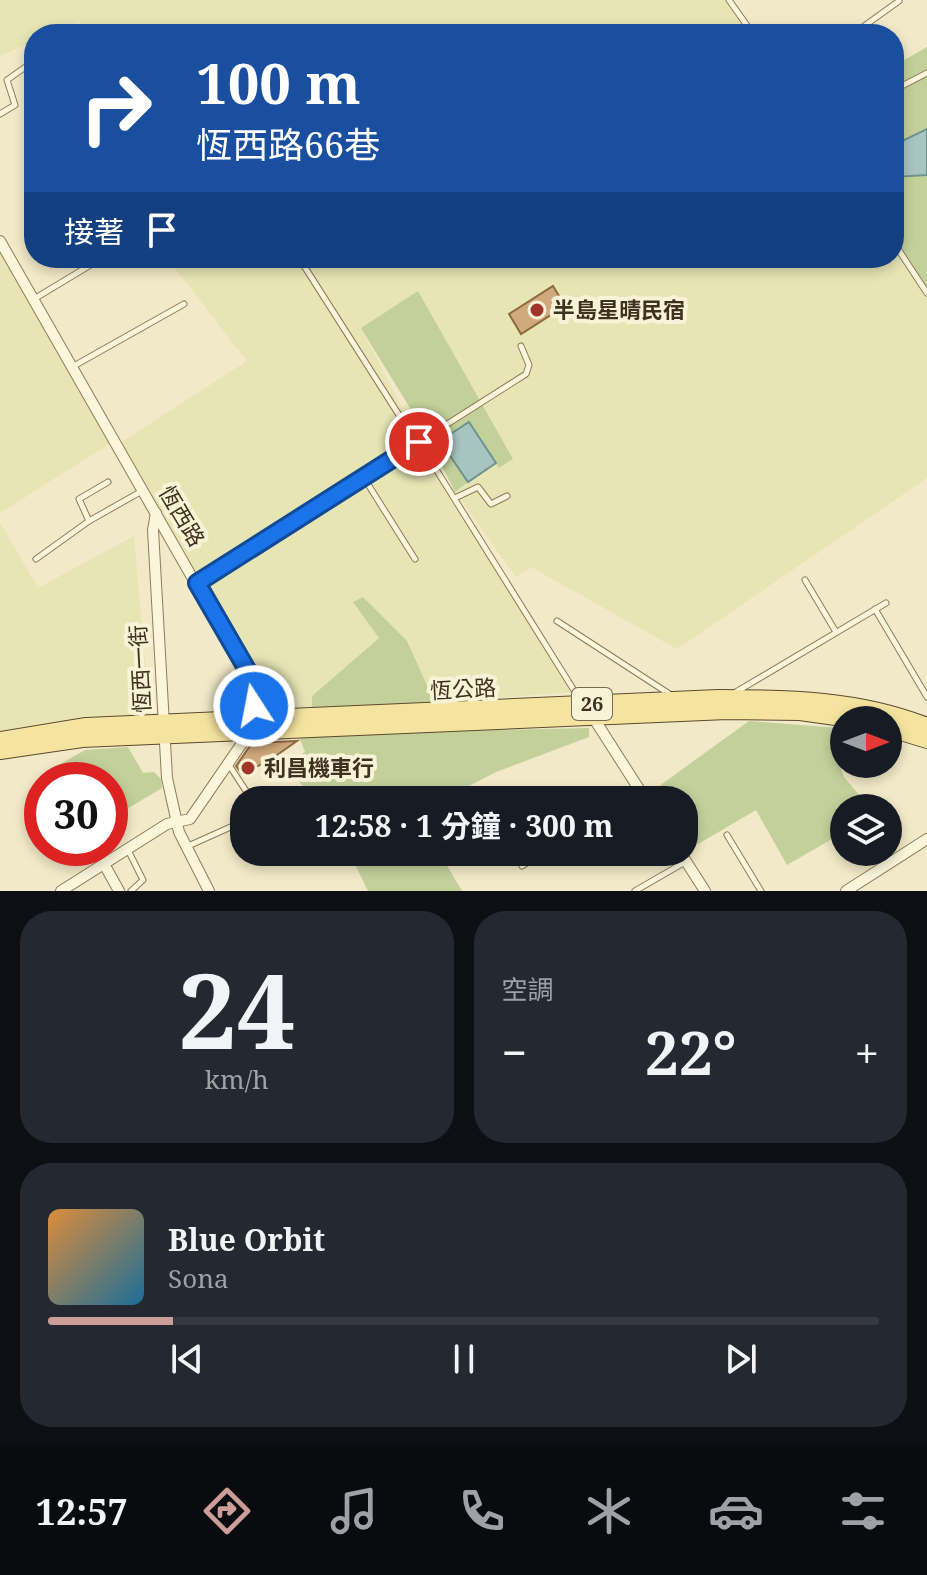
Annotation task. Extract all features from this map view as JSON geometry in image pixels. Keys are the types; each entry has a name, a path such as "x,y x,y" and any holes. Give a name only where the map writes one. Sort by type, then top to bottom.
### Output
{"main road":[{"name":"恆公路","path":"0,751 162,730 725,698 839,703 902,716 927,726"},
{"name":"恆公路","path":"251,726 595,719 757,711 830,718"},
{"name":"恆公路","path":"0,740 73,727 162,730"},
{"path":"902,732 927,740"}],"street":[{"name":"恆西路","path":"0,241 249,673 251,726"},
{"name":"恆西一街","path":"156,513 153,530 162,730 177,822"},
{"path":"583,704 637,786"},
{"path":"128,850 167,824 190,819 229,765 251,726"},
{"path":"177,822 185,848 209,891"},
{"path":"848,890 927,839"},
{"path":"61,891 101,866"},
{"path":"105,866 119,891"},
{"path":"689,866 705,891"}],"lane":[{"path":"729,0 746,24"},
{"path":"734,7 741,0"},
{"path":"867,24 899,1"},
{"path":"0,114 15,105 7,80 24,68"},
{"path":"904,85 927,73"},
{"path":"904,258 927,293"},
{"path":"33,299 85,268"},
{"path":"305,268 399,415 409,422 409,447"},
{"path":"71,367 184,304"},
{"path":"197,583 526,374 529,365 521,346"},
{"path":"419,442 583,704"},
{"path":"364,478 415,559"},
{"path":"89,521 79,499 108,482"},
{"path":"455,498 478,487 491,504 507,496"},
{"path":"36,559 89,521 143,491"},
{"path":"805,580 836,632"},
{"path":"725,698 886,603"},
{"path":"875,609 927,697"},
{"path":"557,621 678,700"},
{"path":"229,765 243,786"},
{"path":"185,848 230,827"},
{"path":"727,835 761,891"},
{"path":"128,850 144,882 131,891"},
{"path":"635,891 670,866"}],"shaded area":[{"path":"0,0 727,0 743,24 81,24 79,21 72,24 24,24 24,45 0,56"},
{"path":"0,246 112,442 0,513"},
{"path":"904,260 927,293 927,478 677,649 531,567 516,577 455,492 496,463 500,468 513,459 361,328 418,438 573,692 435,703 407,641 363,597 354,603 379,637 312,696 312,707 268,709 259,669 114,447 247,361 175,268 904,268"},
{"path":"0,523 38,588 134,536 150,718 94,717 0,735"}],"green space":[{"path":"927,47 927,292 904,258 904,60"},
{"path":"418,291 513,459 499,468 468,422 441,441 468,482 455,492 427,436 361,328"},
{"path":"363,597 407,641 435,703 312,707 312,696 379,638 353,602"},
{"path":"749,721 830,727 830,778 845,778 858,794 830,794 830,840 787,865 756,810 698,844 698,786 659,786"},
{"path":"589,728 589,737 496,772 469,786 302,786 286,762 305,752 298,734"},
{"path":"128,747 143,773 154,772 161,779 162,788 128,808 128,762 64,762 85,750"},
{"path":"356,866 447,866 462,891 368,891"}],"water":[{"path":"927,129 927,175 904,176 904,140"},
{"path":"469,422 496,463 468,482 440,441"}],"building":[{"name":"半島星晴民宿","path":"553,286 565,306 521,334 509,314"},
{"path":"297,741 270,760 242,774 236,766 252,743"}],"place":[{"name":"半島星晴民宿","path":"537,310"},
{"name":"利昌機車行","path":"248,768"}],"route":[{"path":"254,706 249,673 197,583 419,442"}]}
